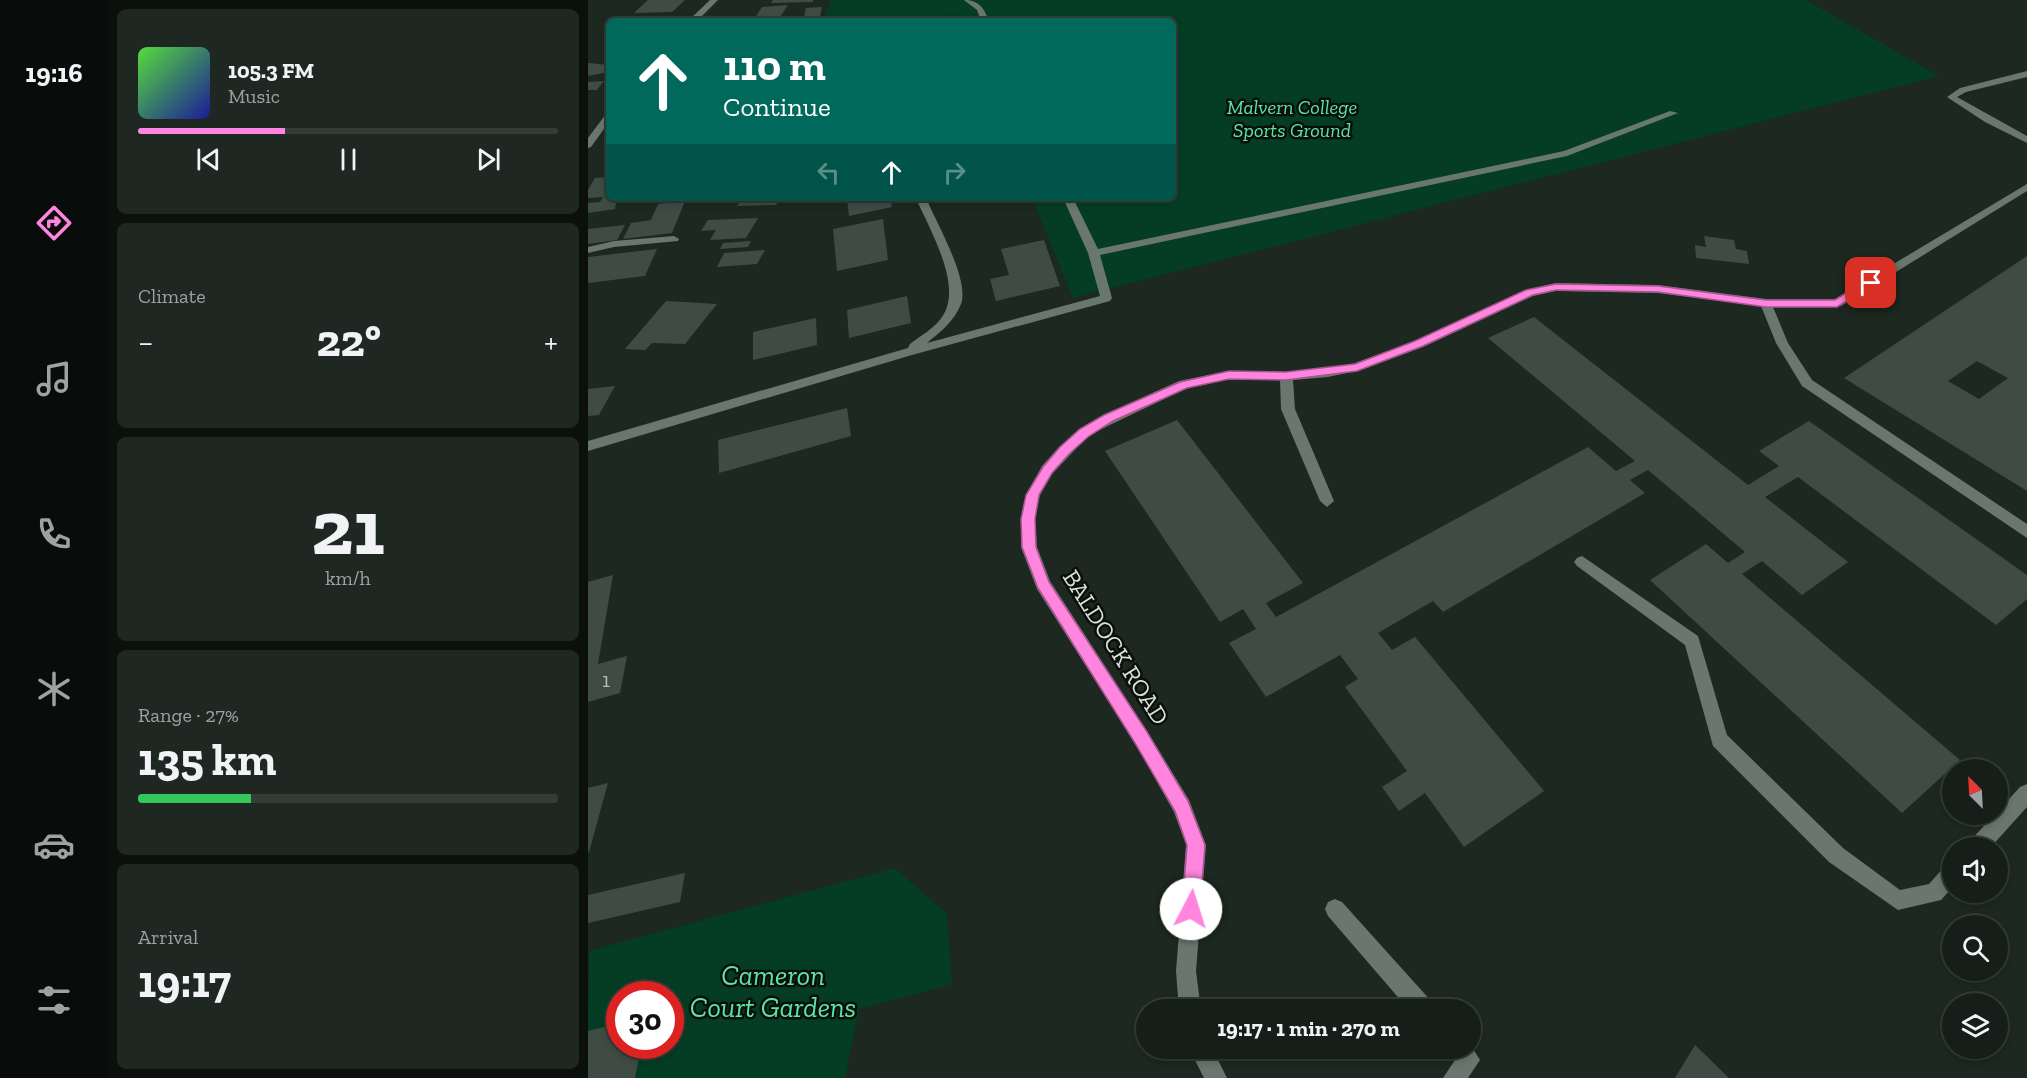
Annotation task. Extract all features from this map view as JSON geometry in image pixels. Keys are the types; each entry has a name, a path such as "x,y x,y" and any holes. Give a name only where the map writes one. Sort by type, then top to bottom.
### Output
{"street":[{"path":"695,18 714,0"},
{"path":"968,0 980,9 984,18"},
{"path":"2027,74 1963,90 1951,97 1996,125 2027,140"},
{"path":"1094,253 1567,153 1673,113"},
{"path":"588,145 606,120"},
{"name":"BALDOCK ROAD","path":"1189,999 1186,970 1196,845 1182,807 1141,737 1043,584 1029,547 1028,519 1033,495 1047,470 1084,432 1109,418 1184,384 1229,375 1286,376 1357,367 1419,344 1530,293 1556,287 1658,289 1766,303 1837,303 2027,187"},
{"path":"909,352 945,321 956,302 954,276 922,201"},
{"path":"588,446 909,352 1106,298 1094,253 1069,201"},
{"path":"588,250 614,244 674,239"},
{"path":"1766,303 1782,343 1806,383 2027,532"},
{"path":"1286,376 1288,409 1327,501"},
{"path":"1582,562 1692,641 1719,740 1836,855 1898,900 1934,893 1942,884"},
{"path":"1987,837 2027,793"},
{"path":"1335,909 1414,999"},
{"path":"1206,1059 1216,1078"},
{"path":"1454,1078 1468,1059"}],"green space":[{"name":"Malvern College Sports Ground","path":"831,0 1806,0 1939,76 1073,298 1033,201 1176,201 1176,18 956,18 955,15 936,18 823,18"},
{"name":"Cameron Court Gardens","path":"895,868 947,914 952,984 859,1009 845,1078 635,1078 639,1059 684,1059 684,981 606,981 606,1026 588,1031 589,951"}],"building":[{"path":"648,0 685,0 672,12 634,13"},
{"path":"773,0 813,0 813,2 771,3"},
{"path":"788,5 780,17 755,18 762,7"},
{"path":"822,7 820,18 804,18 806,8"},
{"path":"588,63 606,65 606,73 588,76"},
{"path":"604,81 597,90 588,90 588,82"},
{"path":"606,177 606,201 616,201 615,209 588,213 588,203 600,202 603,197 588,198 588,190 595,178"},
{"path":"685,201 672,233 623,239 631,223 651,220 658,204"},
{"path":"741,201 778,201 776,205 737,206"},
{"path":"847,201 891,201 892,207 849,216"},
{"path":"758,218 746,238 710,240 716,230 701,231 708,220"},
{"path":"883,219 888,260 837,271 833,229"},
{"path":"625,225 617,240 588,244 588,229"},
{"path":"1704,236 1734,240 1736,249 1747,251 1749,264 1696,258 1695,245 1706,247"},
{"path":"1044,240 1060,286 996,301 990,279 1009,275 1001,249"},
{"path":"751,241 748,247 720,249 723,243"},
{"path":"657,249 645,276 588,283 588,257"},
{"path":"765,250 757,264 717,267 724,253"},
{"path":"2027,256 2027,491 1844,378","holes":["1977,361 2008,378 1979,399 1948,381"]},
{"path":"907,296 911,323 849,338 847,310"},
{"path":"666,301 717,304 685,344 652,343 645,350 625,349"},
{"path":"1534,317 1748,485 1779,466 1759,451 1809,421 2027,575 2027,599 1996,625 1798,477 1765,497 1848,562 1802,595 1762,561 1742,574 1959,759 1942,759 1942,776 1902,813 1650,580 1706,544 1728,563 1745,552 1648,470 1630,480 1645,493 1443,612 1433,601 1378,633 1392,650 1415,637 1544,791 1464,847 1425,793 1399,811 1382,787 1407,771 1345,687 1358,679 1340,655 1266,697 1229,643 1256,629 1243,609 1220,622 1105,451 1177,420 1303,583 1266,603 1276,617 1588,447 1616,471 1635,461 1488,338"},
{"path":"816,318 817,345 753,360 753,332"},
{"path":"615,386 599,415 588,416 588,389"},
{"path":"847,408 851,436 719,473 718,440"},
{"path":"613,575 598,664 627,656 620,693 588,702 588,582"},
{"path":"608,783 589,852 588,852 588,788"},
{"path":"685,873 680,902 588,923 588,895"},
{"path":"606,1026 606,1059 639,1059 635,1078 588,1078 588,1031"},
{"path":"1695,1045 1728,1077 1728,1078 1675,1078"}],"route":[{"path":"1191,909 1196,845 1182,807 1141,737 1043,584 1029,547 1028,519 1033,495 1047,470 1084,432 1109,418 1184,384 1229,375 1286,376 1328,373 1357,367 1419,344 1530,293 1556,287 1658,289 1766,303 1837,303 1871,283"}]}
